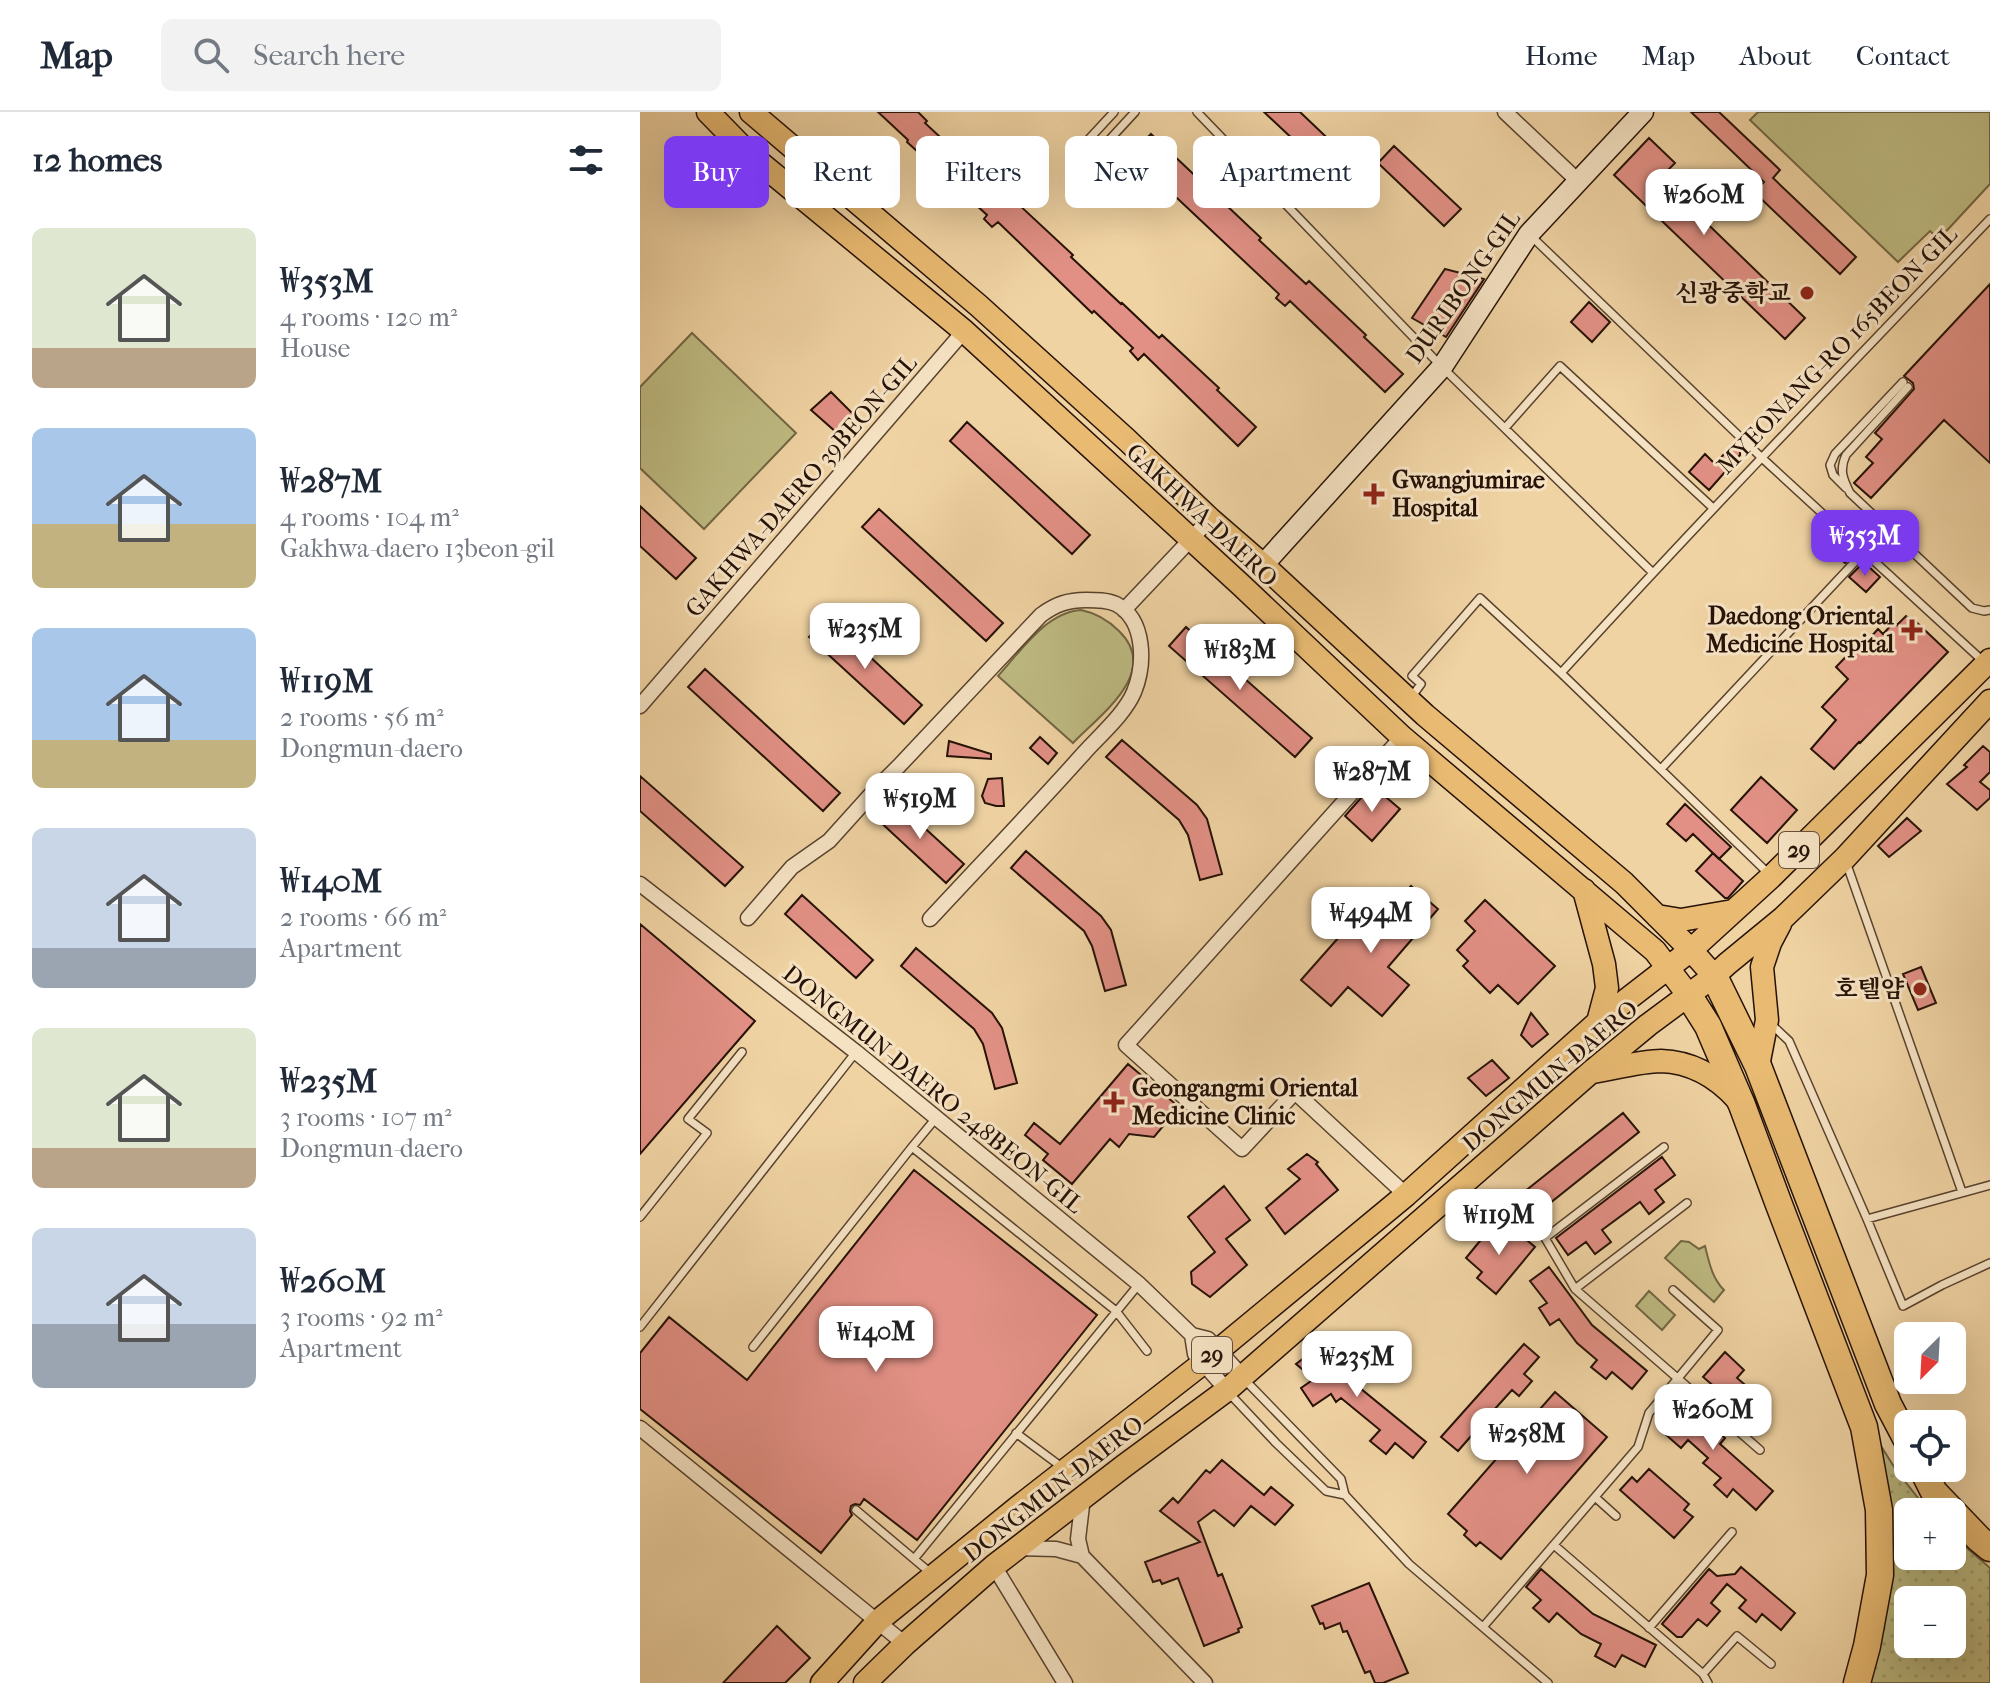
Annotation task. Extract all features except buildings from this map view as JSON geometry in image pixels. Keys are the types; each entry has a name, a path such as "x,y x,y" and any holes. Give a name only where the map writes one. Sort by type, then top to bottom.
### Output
{"highway":[{"path":"1714,976 1758,1066 1894,1415"},
{"path":"1689,996 1708,1026 1742,1105 1864,1427 1879,1510 1880,1575 1857,1683"},
{"path":"1929,1482 1934,1492 1990,1548"}],"main road":[{"name":"GAKHWA-DAERO","path":"708,112 748,153 964,331 1402,737 1655,951 1689,996"},
{"name":"GAKHWA-DAERO","path":"751,112 979,306 1409,701 1624,883 1714,976"},
{"name":"DONGMUN-DAERO","path":"822,1683 878,1621 1406,1195 1598,1022 1691,950 1771,877 1989,664"},
{"name":"DONGMUN-DAERO","path":"865,1683 994,1566 1235,1384 1591,1072 1783,918 1845,858 1990,701"},
{"path":"1584,890 1604,964 1607,988 1598,1022"},
{"path":"1657,916 1681,920 1734,910"},
{"path":"1758,1066 1767,1020 1762,967 1783,918"},
{"path":"1591,1072 1660,1061 1682,1065 1706,1072 1723,1083 1742,1105"}],"street":[{"path":"1505,112 1578,181"},
{"name":"DURIBONG-GIL","path":"1263,565 1442,367 1529,234 1643,112"},
{"name":"GAKHWA-DAERO 39BEON-GIL","path":"640,706 964,331"},
{"path":"1124,610 1210,519"},
{"path":"748,918 792,867 829,841 1041,615 1059,603 1081,600 1118,605 1130,616 1140,641 1139,676 1132,695 1069,770 930,919"},
{"path":"1402,737 1126,1045 1242,1149 1295,1092 1406,1195"},
{"name":"DONGMUN-DAERO 248BEON-GIL","path":"640,884 856,1052 1139,1284 1192,1335 1208,1339 1210,1356 1235,1384"},
{"path":"640,1428 905,1644"},
{"path":"1083,1496 1078,1539 1082,1556 1205,1683"},
{"path":"1016,1548 1056,1549 1082,1556"},
{"path":"994,1566 1065,1683"}],"lane":[{"path":"1092,136 1114,112"},
{"path":"1113,136 1135,112"},
{"path":"1197,112 1442,367 1652,572"},
{"name":"MYEONANG-RO 165BEON-GIL","path":"1561,673 1652,572 1990,219"},
{"path":"1529,234 1762,458 1989,664"},
{"name":"MYEONANG-RO 165BEON-GIL","path":"1505,428 1560,366 1713,508"},
{"path":"1905,384 1846,455 1842,475 1850,493 1972,608 1990,610"},
{"path":"1661,769 1888,529"},
{"path":"1409,701 1421,684 1412,676 1480,598 1771,877"},
{"path":"1845,858 1962,1192"},
{"path":"1767,1020 1789,1041 1903,1306 1990,1263"},
{"path":"640,1217 707,1133 688,1119 742,1052"},
{"path":"640,1327 856,1052"},
{"path":"753,1347 936,1118"},
{"path":"912,1147 1116,1311 1147,1351"},
{"path":"1664,1147 1545,1238 1575,1289 1760,1450"},
{"path":"1867,1219 1990,1185"},
{"path":"1575,1289 1687,1203"},
{"path":"914,1559 1139,1284"},
{"path":"1483,1627 1638,1447 1649,1413 1718,1330 1673,1290"},
{"path":"1235,1384 1276,1443 1326,1491 1345,1495"},
{"path":"1235,1384 1341,1479 1345,1495 1409,1564 1548,1683"},
{"path":"1016,1433 1067,1470"},
{"path":"1595,1497 1616,1516"},
{"path":"856,1510 934,1576"},
{"path":"1649,1628 1732,1532"},
{"path":"1554,1545 1703,1674 1708,1683"},
{"path":"1703,1674 1737,1636 1771,1664"}],"shaded area":[{"path":"1758,112 1990,112 1990,184 1939,239 1930,231 1898,262 1750,120"},
{"path":"692,333 796,433 704,529 640,468 640,387"},
{"path":"1081,610 1102,618 1119,631 1130,646 1133,662 1122,692 1073,743 998,676 1045,625 1068,612"},
{"path":"1681,1241 1699,1249 1705,1246 1714,1275 1724,1290 1714,1302 1665,1258"},
{"path":"1649,1291 1675,1315 1662,1330 1636,1306"},
{"path":"1876,1438 1894,1467 1894,1482 1905,1482 1918,1498 1894,1498 1894,1570 1966,1570 1966,1547 1990,1568 1990,1683 1869,1683"}],"place":[{"name":"신광중학교","path":"1807,293"},
{"name":"Gwangjumirae Hospital","path":"1374,494"},
{"name":"Daedong Oriental Medicine Hospital","path":"1912,630"},
{"name":"호텔얌","path":"1920,989"},
{"name":"Geongangmi Oriental Medicine Clinic","path":"1114,1102"}]}
